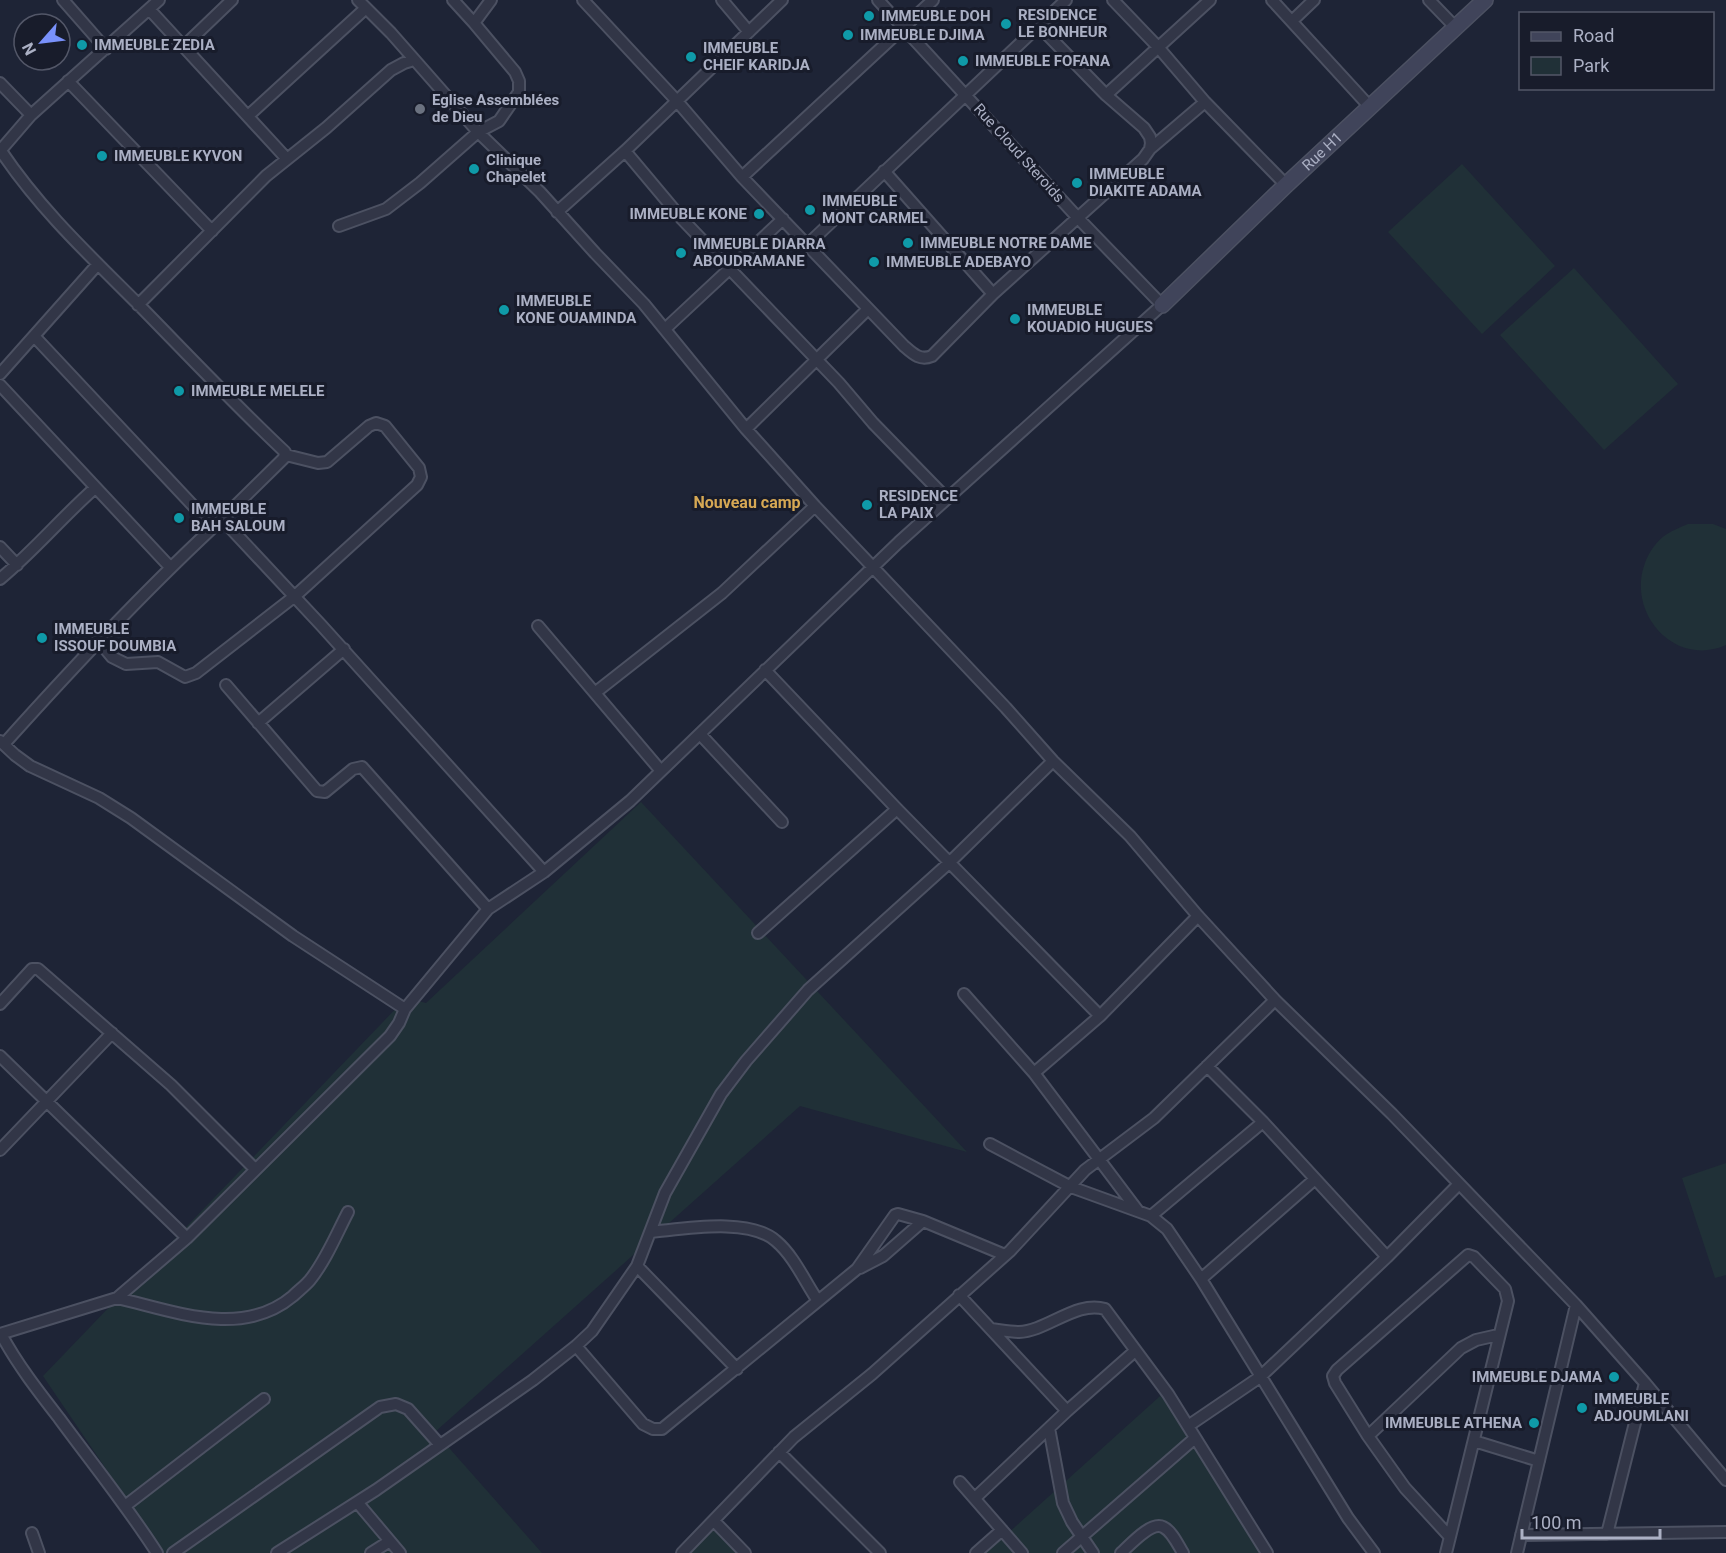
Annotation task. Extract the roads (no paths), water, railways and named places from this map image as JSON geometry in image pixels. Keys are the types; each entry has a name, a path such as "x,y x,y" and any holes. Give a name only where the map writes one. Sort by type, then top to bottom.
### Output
{"street":[{"path":"63,0 106,48"},
{"path":"98,640 112,657 126,664 158,662 185,677 196,673 295,596 417,485 420,477 418,468 384,426 376,423 369,426 327,462 318,464 286,455 58,224 23,184 0,151 31,115 159,0"},
{"path":"184,46 232,0"},
{"path":"339,226 378,214 394,204 478,132 499,121 519,92 519,81 515,72 453,0"},
{"path":"474,23 491,0"},
{"path":"583,0 676,100 742,177 911,352 925,359 932,356 993,294 1143,159 1150,149 1205,102"},
{"path":"722,0 749,32"},
{"path":"557,212 625,151 782,0"},
{"name":"Rue Cloud Steroids","path":"879,0 1078,218 1162,305"},
{"path":"742,177 933,0"},
{"path":"807,245 1066,0"},
{"path":"1113,0 1158,47 1205,102 1286,185"},
{"path":"1106,95 1210,0"},
{"path":"1272,0 1370,107"},
{"path":"1292,21 1314,0"},
{"path":"1429,0 1456,28"},
{"name":"Rue H1","path":"1162,305 1286,185 1485,0"},
{"path":"248,116 362,4 478,132 515,166 644,304 746,429 815,506 1006,708 1053,761 1130,836 1198,916 1275,1000 1392,1114 1576,1305 1726,1480"},
{"path":"149,9 287,159"},
{"path":"1039,26 1106,95 1144,128 1150,137 1150,149"},
{"path":"138,305 266,176 391,70 414,60"},
{"path":"68,81 212,231"},
{"path":"0,83 31,115"},
{"path":"625,151 682,219 947,499"},
{"path":"884,171 993,294"},
{"path":"665,329 783,219"},
{"path":"0,374 98,264"},
{"path":"158,1553 34,1385 1,1334 117,1298 186,1238 390,1036 405,1009 488,909 544,872 630,801 873,567 1162,305"},
{"path":"746,429 868,309"},
{"path":"34,336 213,527"},
{"path":"0,385 170,567"},
{"path":"286,455 170,567 2,742 30,766 99,798 131,818 293,936 405,1009"},
{"path":"0,579 95,488"},
{"path":"596,692 722,593 815,506"},
{"path":"222,519 344,649 544,872"},
{"path":"0,547 17,565"},
{"path":"538,626 661,771"},
{"path":"258,723 344,649"},
{"path":"765,670 897,809 1100,1016"},
{"path":"226,685 317,791 322,793 353,769 362,767 488,909"},
{"path":"699,734 782,822"},
{"path":"277,1553 357,1502 533,1380 576,1347 592,1331 637,1266 665,1193 721,1094 746,1061 808,990 950,862 1053,761"},
{"path":"758,933 897,809"},
{"path":"1034,1073 1100,1016 1198,916"},
{"path":"0,1004 32,969 38,969 171,1085 255,1169"},
{"path":"964,994 1034,1073 1098,1161 1138,1211"},
{"path":"682,1553 794,1437 872,1374 1005,1255 1085,1170 1154,1118 1275,1000"},
{"path":"0,1150 112,1033"},
{"path":"0,1056 186,1238"},
{"path":"1207,1066 1263,1122 1387,1257"},
{"path":"1150,1216 1263,1122"},
{"path":"990,1144 1071,1187 1150,1216 1167,1229 1201,1279 1348,1518 1374,1553"},
{"path":"1201,1279 1315,1179"},
{"path":"1188,1426 1260,1377 1387,1257 1459,1184"},
{"path":"117,1298 197,1318 218,1320 266,1313 284,1303 309,1282 348,1212"},
{"path":"857,1269 895,1215 898,1214 923,1221 1005,1255"},
{"path":"576,1347 643,1424 652,1429 662,1429 737,1370 857,1269 883,1256 923,1221"},
{"path":"650,1232 696,1227 751,1228 766,1233 777,1241 789,1256 818,1301"},
{"path":"1446,1553 1450,1537 1474,1441 1508,1295 1474,1257 1468,1255 1333,1376 1368,1436 1405,1488 1450,1537"},
{"path":"637,1266 737,1370"},
{"path":"959,1295 1067,1411"},
{"path":"1517,1553 1576,1305"},
{"path":"990,1329 1019,1332 1041,1327 1068,1313 1099,1307 1105,1309 1168,1394 1267,1553"},
{"path":"1368,1436 1461,1348 1476,1340 1498,1335"},
{"path":"975,1498 1067,1411 1135,1351"},
{"path":"1607,1534 1645,1383"},
{"path":"125,1506 264,1399"},
{"path":"173,1553 380,1407 396,1404 408,1409 440,1445"},
{"path":"1049,1428 1063,1503 1093,1553"},
{"path":"1063,1553 1195,1438"},
{"path":"1474,1441 1539,1461"},
{"path":"779,1452 880,1553"},
{"path":"960,1482 1022,1553"},
{"path":"357,1502 400,1553"},
{"path":"714,1521 745,1553"},
{"path":"1121,1553 1147,1530 1155,1526 1164,1527 1183,1553"},
{"path":"976,1553 1002,1530"},
{"path":"1521,1535 1726,1532"},
{"path":"32,1533 39,1553"},
{"path":"371,1553 390,1541"}],"place":[{"name":"IMMEUBLE DOH","path":"869,16"},
{"name":"RESIDENCE LE BONHEUR","path":"1006,24"},
{"name":"IMMEUBLE DJIMA","path":"848,35"},
{"name":"IMMEUBLE ZEDIA","path":"82,45"},
{"name":"IMMEUBLE CHEIF KARIDJA","path":"691,57"},
{"name":"IMMEUBLE FOFANA","path":"963,61"},
{"name":"Eglise Assemblées de Dieu","path":"420,109"},
{"name":"IMMEUBLE KYVON","path":"102,156"},
{"name":"Clinique Chapelet","path":"474,169"},
{"name":"IMMEUBLE DIAKITE ADAMA","path":"1077,183"},
{"name":"IMMEUBLE MONT CARMEL","path":"810,210"},
{"name":"IMMEUBLE KONE","path":"759,214"},
{"name":"IMMEUBLE NOTRE DAME","path":"908,243"},
{"name":"IMMEUBLE DIARRA ABOUDRAMANE","path":"681,253"},
{"name":"IMMEUBLE ADEBAYO","path":"874,262"},
{"name":"IMMEUBLE KONE OUAMINDA","path":"504,310"},
{"name":"IMMEUBLE KOUADIO HUGUES","path":"1015,319"},
{"name":"IMMEUBLE MELELE","path":"179,391"},
{"name":"RESIDENCE LA PAIX","path":"867,505"},
{"name":"IMMEUBLE BAH SALOUM","path":"179,518"},
{"name":"IMMEUBLE ISSOUF DOUMBIA","path":"42,638"},
{"name":"IMMEUBLE DJAMA","path":"1614,1377"},
{"name":"IMMEUBLE ADJOUMLANI","path":"1582,1408"},
{"name":"IMMEUBLE ATHENA","path":"1534,1423"}],"district":[{"name":"Nouveau camp","path":"747,502"}]}
